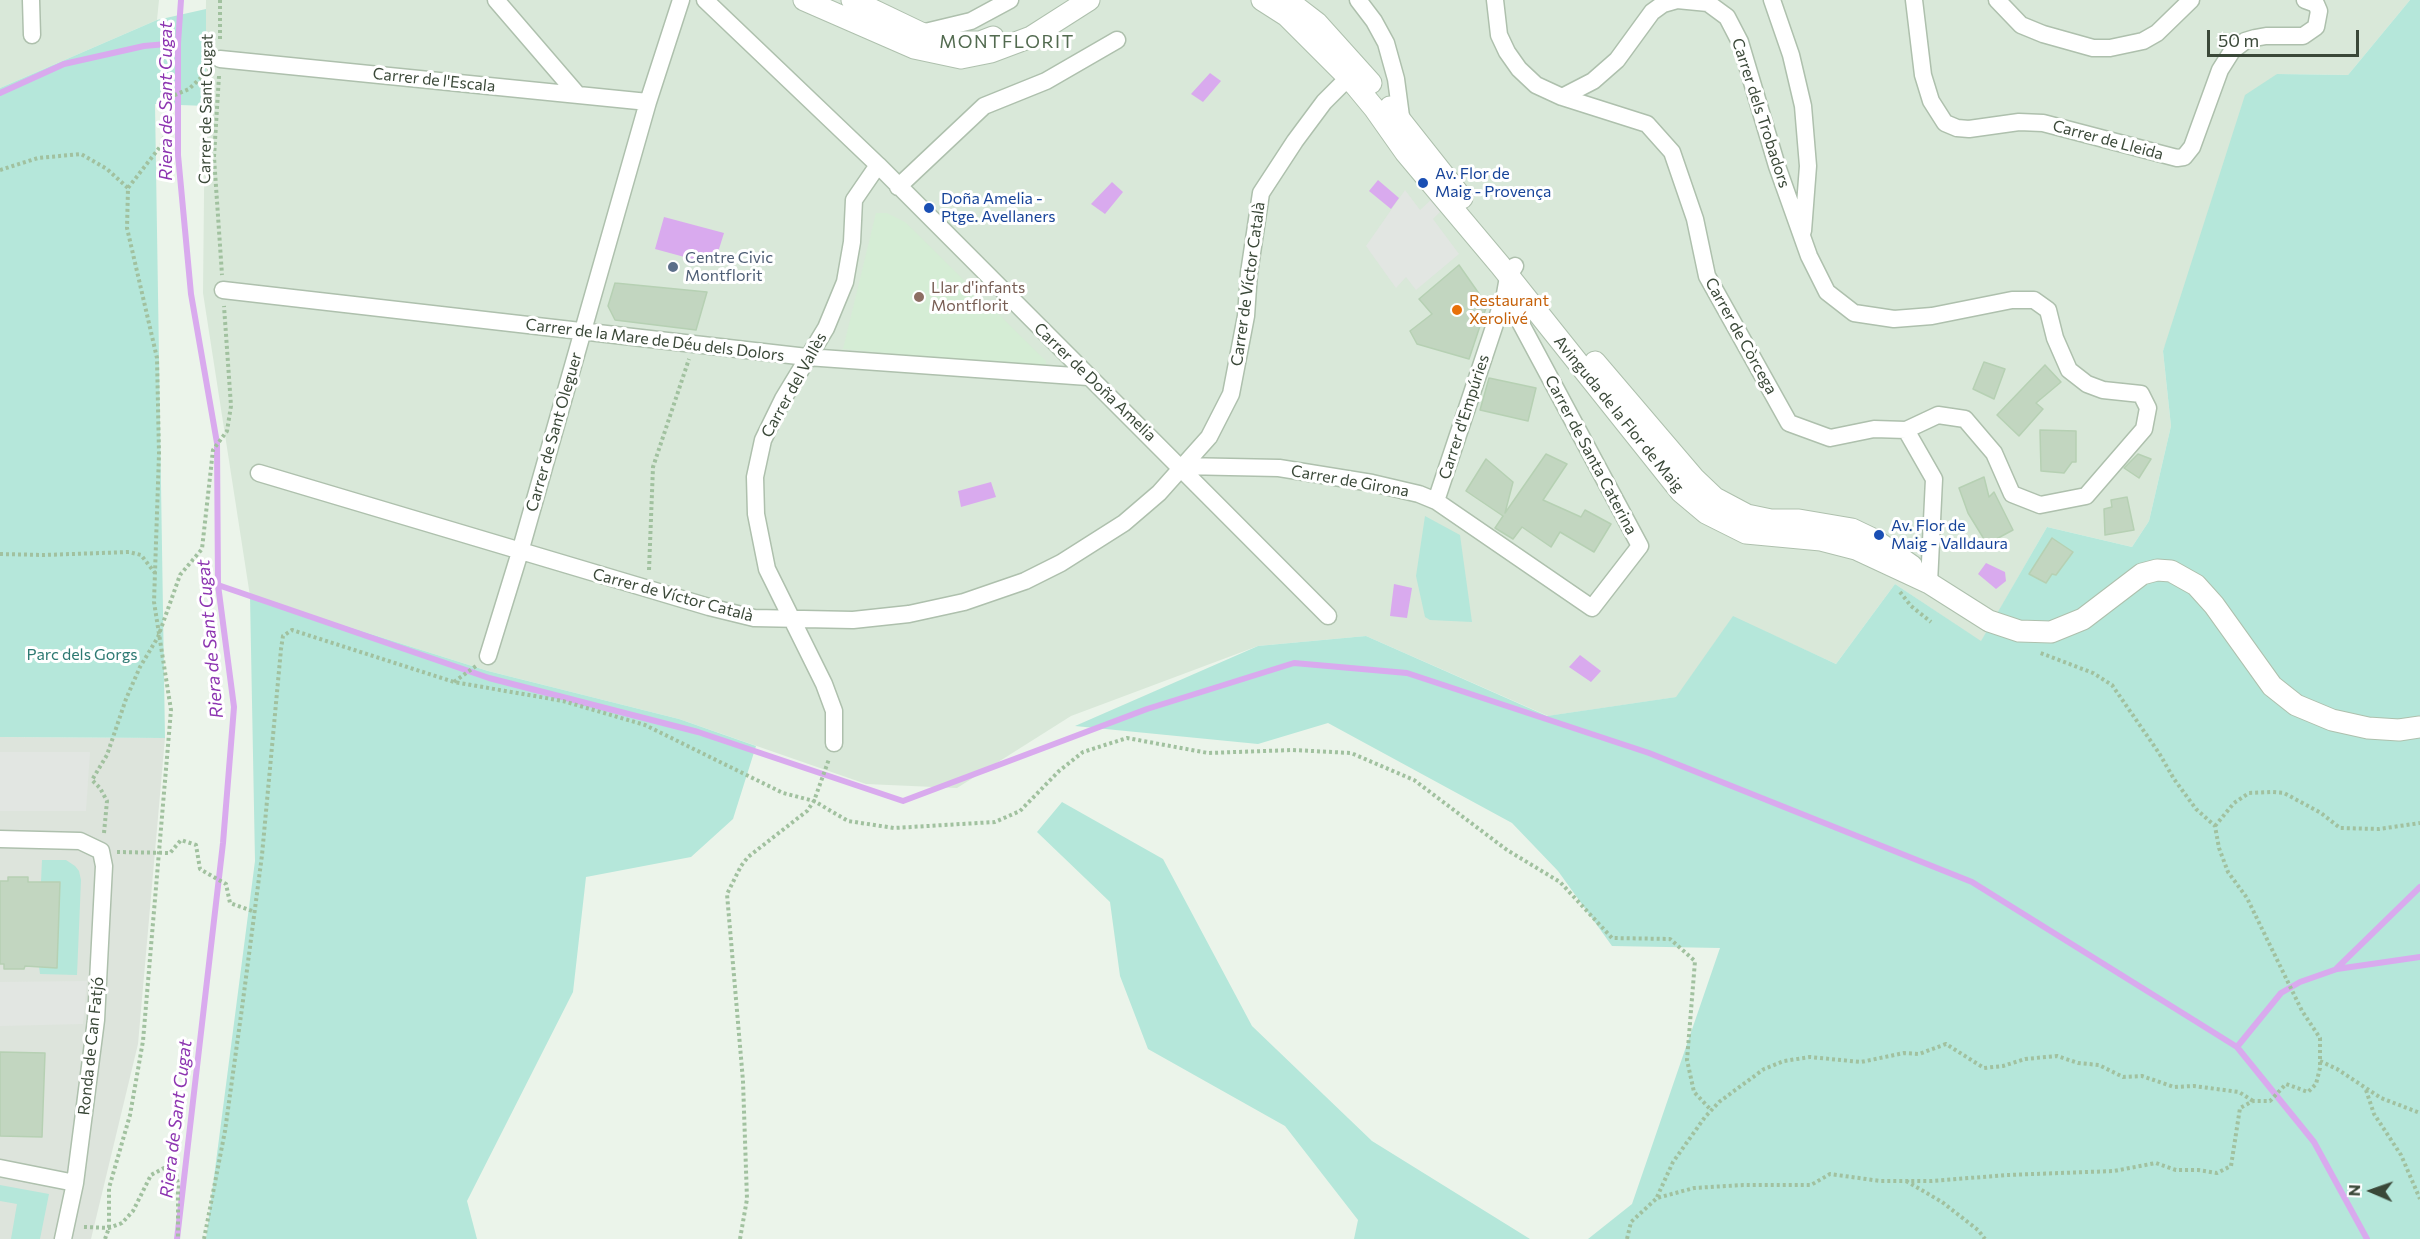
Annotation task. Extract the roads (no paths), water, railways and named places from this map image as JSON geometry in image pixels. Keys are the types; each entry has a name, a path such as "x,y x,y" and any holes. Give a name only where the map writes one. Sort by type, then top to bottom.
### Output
{"street":[{"path":"31,0 32,35"},
{"path":"496,0 577,94"},
{"name":"Carrer de Sant Oleguer","path":"488,656 520,552 648,102 681,0"},
{"name":"Carrer de Doña Amelia","path":"705,0 878,165 1088,377 1181,466 1328,616"},
{"path":"804,0 914,48 961,58 991,52 1031,37 1089,0"},
{"path":"852,0 921,33 946,42 980,42 1020,27 1062,0"},
{"path":"921,33 971,21 1010,0"},
{"name":"Avinguda de la Flor de Maig","path":"1262,0 1287,16 1357,77 1402,123 1509,279"},
{"name":"Avinguda de la Flor de Maig","path":"1287,0 1317,23 1357,77 1374,108 1405,152 1682,492 1706,513 1746,533 1840,544 1929,583 2024,640 2049,640 2083,619 2142,574 2157,570 2171,571 2196,585 2214,605 2272,686 2296,705 2332,720 2368,728 2399,730 2420,727"},
{"path":"1358,0 1374,21 1386,43 1396,79 1405,152"},
{"name":"Carrer de Còrcega","path":"1495,0 1499,35 1507,52 1519,69 1536,85 1562,97 1647,124 1672,152 1695,219 1707,276 1790,423 1830,438 1874,429 1906,430"},
{"name":"Carrer dels Trobadors","path":"1562,97 1593,81 1617,60 1652,12 1663,4 1677,0 1708,3 1727,17 1740,42 1777,166 1802,238 1827,292 1854,313 1894,319 1932,316 2012,300 2034,300 2048,310 2055,338 2069,370 2087,384 2103,390 2141,394 2148,408 2144,429 2086,496 2040,505 2012,494 1994,453 1965,419 1938,415 1906,430"},
{"path":"1772,0 1791,55 1803,106 1808,166 1802,238"},
{"name":"Carrer de Lleida","path":"1914,0 1923,75 1931,101 1945,123 1957,128 1969,129 2019,122 2043,123 2177,158 2184,157 2192,147 2220,70 2232,51 2245,41 2255,38 2303,36 2316,27 2319,18 2316,3 2305,0"},
{"path":"1998,0 2021,25 2043,34 2093,48 2129,46 2143,41 2157,33 2191,0"},
{"path":"898,187 984,106 1046,81 1117,40"},
{"name":"Carrer de l'Escala","path":"220,59 648,102"},
{"name":"Carrer de Víctor Català","path":"259,473 520,552 754,618 853,620 909,614 964,602 1025,581 1061,563 1124,523 1159,493 1209,436 1231,394 1246,316 1249,273 1261,194 1295,141 1324,102 1357,77"},
{"name":"Carrer del Vallès","path":"834,743 834,711 824,684 790,620 767,569 756,514 755,477 763,440 783,399 826,328 845,282 854,200 878,165"},
{"name":"Carrer d'Empúries","path":"1436,501 1509,279"},
{"name":"Carrer de Santa Caterina","path":"1509,279 1641,546 1592,608"},
{"name":"Carrer de la Mare de Déu dels Dolors","path":"223,290 807,357 1088,377"},
{"path":"1906,430 1934,479 1929,583"},
{"name":"Carrer de Girona","path":"1181,466 1279,468 1372,483 1419,494 1436,501 1592,608"},
{"name":"Ronda de Can Fatjó","path":"0,839 80,841 101,851 104,889 96,1020 75,1183 64,1234"},
{"path":"0,1168 75,1183"}],"waterway":[{"name":"Riera de Sant Cugat","path":"177,1239 223,843 234,707 218,585 217,443 191,294 178,155 178,43 181,0"},
{"path":"0,93 64,64 144,46 178,43"},
{"path":"218,585 489,678 698,732 903,801 1147,709 1294,663 1407,673 1649,753 1972,882 2237,1047 2314,1142 2367,1239"},
{"path":"2337,968 2420,887"},
{"path":"2237,1047 2281,993 2300,982 2337,969 2420,957"}],"place":[{"name":"Av. Flor de Maig - Provença","path":"1423,183"},
{"name":"Doña Amelia - Ptge. Avellaners","path":"929,208"},
{"name":"Centre Civic Montflorit","path":"673,267"},
{"name":"Llar d'infants Montflorit","path":"919,297"},
{"name":"Restaurant Xerolivé","path":"1457,310"},
{"name":"Av. Flor de Maig - Valldaura","path":"1879,535"}],"district":[{"name":"MONTFLORIT","path":"1007,42"}],"park label":[{"name":"Parc dels Gorgs","path":"82,655"}]}
